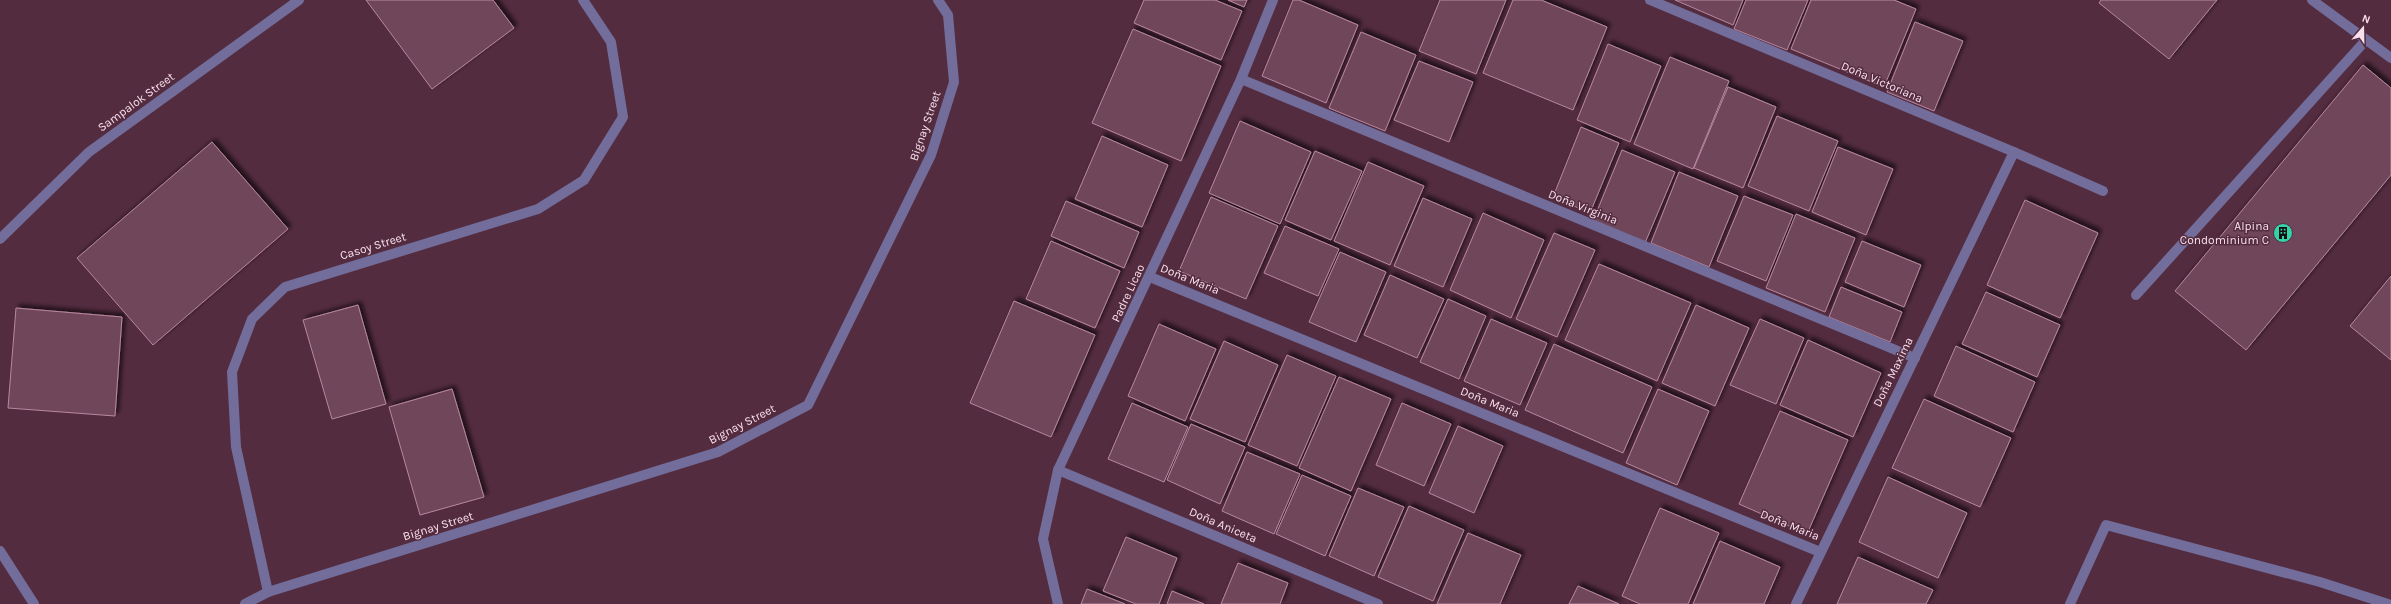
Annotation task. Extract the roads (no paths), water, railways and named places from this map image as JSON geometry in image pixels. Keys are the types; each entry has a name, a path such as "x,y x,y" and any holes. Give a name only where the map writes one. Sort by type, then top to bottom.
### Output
{"street":[{"name":"Sampalok Street","path":"0,239 89,152 299,0"},
{"name":"Casoy Street","path":"268,592 236,447 232,372 252,319 285,287 538,209 584,180 623,117 611,42 583,0"},
{"name":"Bignay Street","path":"245,604 268,592 718,452 808,405 932,155 954,82 948,15 938,0"},
{"name":"Padre Licao","path":"1058,604 1043,539 1058,470 1150,277 1241,79 1273,0"},
{"name":"Doña Victoriana","path":"1650,0 2014,152 2103,191"},
{"path":"2312,0 2391,58"},
{"path":"2136,295 2366,40"},
{"name":"Doña Virginia","path":"1241,79 1915,358"},
{"name":"Doña Maxima","path":"1796,604 2014,152"},
{"name":"Doña Maria","path":"1150,277 1820,552"},
{"name":"Doña Aniceta","path":"1058,470 1378,604"},
{"path":"2070,604 2106,525 2320,582 2388,604"},
{"path":"0,551 34,604"}],"place":[{"name":"Alpina Condominium C","path":"2283,233"}]}
